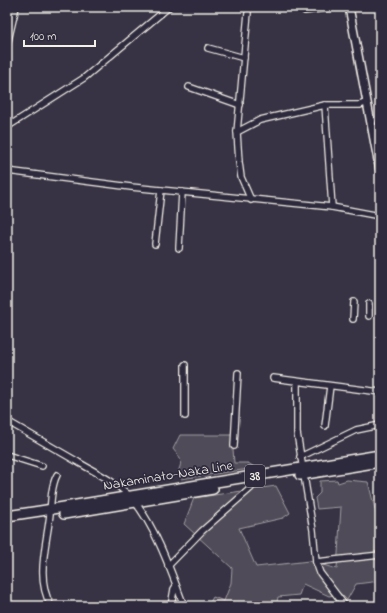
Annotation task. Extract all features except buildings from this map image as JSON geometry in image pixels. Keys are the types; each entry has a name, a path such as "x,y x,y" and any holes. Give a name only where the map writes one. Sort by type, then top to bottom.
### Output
{"main road":[{"name":"Nakaminato-Naka Line","path":"132,499 253,483 380,455"},
{"name":"Nakaminato-Naka Line","path":"7,522 50,513 303,471 380,462"},
{"name":"Nakaminato-Naka Line","path":"7,516 50,513"}],"street":[{"path":"7,45 16,7"},
{"path":"7,127 84,78 169,7"},
{"path":"305,11 334,7"},
{"path":"349,7 367,102 378,146 380,172"},
{"path":"248,13 237,132 241,177 251,200"},
{"path":"208,48 244,58"},
{"path":"189,87 240,105"},
{"path":"237,132 260,120 325,105 360,105 367,102"},
{"path":"325,105 332,208"},
{"path":"7,171 161,190 332,208 380,216"},
{"path":"155,244 161,190"},
{"path":"179,248 182,192"},
{"path":"353,319 354,302"},
{"path":"369,304 369,316"},
{"path":"185,365 185,416"},
{"path":"234,446 238,373"},
{"path":"273,378 380,392"},
{"path":"297,382 297,433 313,530 316,562 320,573 345,606"},
{"path":"325,426 330,386"},
{"path":"7,421 96,473 132,499 150,526 184,606"},
{"path":"300,457 356,430 380,425"},
{"path":"7,455 42,466"},
{"path":"51,606 47,600 43,575 44,552 52,490 57,475"},
{"path":"168,566 202,531 251,488 253,483"},
{"path":"316,562 380,555"},
{"path":"170,606 176,586"}],"shaded area":[{"path":"180,435 232,435 234,463 248,463 256,468 181,479 178,472 181,462 173,449"},
{"path":"337,480 338,483 347,480 368,482 380,528 380,581 356,584 347,600 341,594 329,596 303,584 299,595 278,597 276,606 214,606 209,604 213,597 224,601 231,583 232,568 184,524 194,498 276,486 290,513 283,518 239,528 256,567 309,561 337,569 341,507 317,509 315,498 320,493 320,481"}]}
